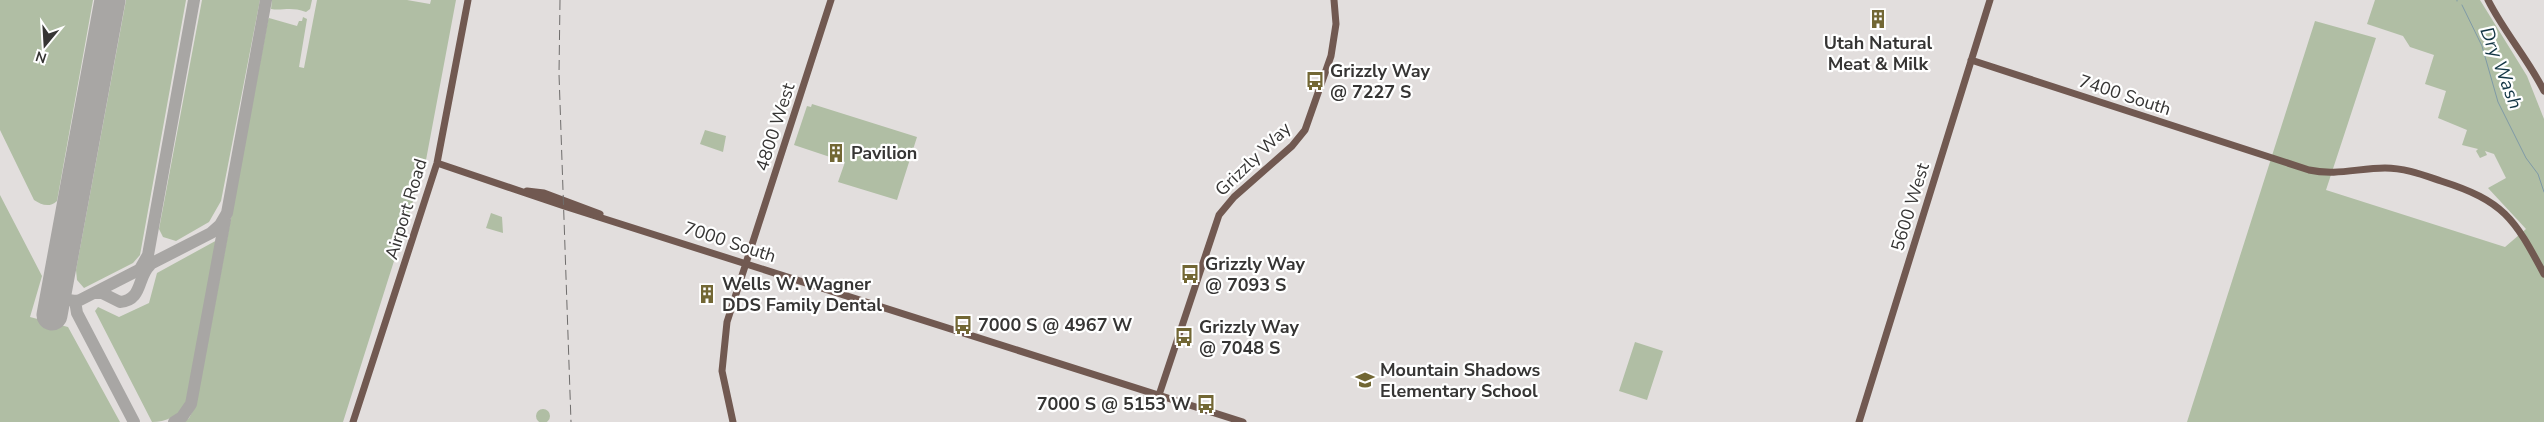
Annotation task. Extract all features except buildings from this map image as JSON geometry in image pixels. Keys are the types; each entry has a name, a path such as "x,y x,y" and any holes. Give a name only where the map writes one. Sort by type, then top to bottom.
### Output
{"street":[{"name":"Airport Road","path":"353,422 437,163 468,0"},
{"name":"4800 West","path":"733,422 724,388 722,362 727,322 831,0"},
{"name":"Grizzly Way","path":"1159,395 1212,230 1219,215 1234,197 1298,140 1309,122 1335,38 1334,0"},
{"name":"5600 West","path":"1859,422 1990,0"},
{"path":"2488,0 2503,28 2531,67 2544,91"},
{"name":"7400 South","path":"1971,60 2270,157 2327,173 2379,168 2402,170 2471,191 2491,201 2511,219 2523,236 2544,274"},
{"name":"7000 South","path":"437,163 564,206 608,218 1243,422"}],"green space":[{"path":"0,0 93,0 57,201 51,205 34,200 0,130"},
{"path":"126,0 186,0 140,255 133,263 84,288 77,280 76,270"},
{"path":"202,0 260,0 221,201 209,222 176,241 163,237 159,229"},
{"path":"272,0 312,0 310,9 306,12 295,9 271,9"},
{"path":"317,0 407,0 430,4 431,0 456,0 426,160 343,422 183,422 189,418 196,405 268,20 269,18 297,26 303,17 307,19 299,67 304,68"},
{"path":"2375,0 2480,0 2527,76 2544,119 2544,422 2187,422 2315,21 2376,38 2326,190 2505,247 2526,229 2488,188 2506,178 2494,154 2485,151 2487,155 2480,158 2476,151 2478,149 2462,145 2467,130 2438,118 2446,91 2425,84 2434,55 2410,47 2403,36 2367,24"},
{"path":"812,104 917,137 897,200 838,182 845,162 794,145 807,106 811,107"},
{"path":"705,130 726,136 723,152 700,144"},
{"path":"0,195 42,276 30,317 68,327 120,422 0,422"},
{"path":"491,213 502,217 503,233 486,228"},
{"path":"219,239 186,404 172,418 152,422 95,311 98,307 119,317 149,303 157,273"},
{"path":"1635,342 1663,351 1647,400 1619,391"},
{"path":"543,409 548,411 550,416 548,421 543,423 538,421 536,416 538,411"}],"waterway":[{"name":"Dry Wash","path":"2462,5 2482,46 2498,102 2526,158 2538,174 2544,192"}],"taxiway":[{"path":"140,269 148,255 194,0"},
{"path":"57,283 64,298 75,301 80,300 211,233 220,225 227,213 266,0"},
{"path":"174,422 182,417 191,404 225,220"},
{"path":"94,293 102,293 120,302 127,300 136,293 150,265"},
{"path":"75,301 77,313 134,422"}],"runway":[{"path":"52,315 110,0"}],"railway":[{"path":"560,0 559,74 571,422"}],"place":[{"name":"Utah Natural Meat & Milk","path":"1878,19"},
{"name":"Grizzly Way @ 7227 S","path":"1315,81"},
{"name":"Pavilion","path":"836,153"},
{"name":"Grizzly Way @ 7093 S","path":"1190,274"},
{"name":"Wells W. Wagner DDS Family Dental","path":"707,294"},
{"name":"7000 S @ 4967 W","path":"963,325"},
{"name":"Grizzly Way @ 7048 S","path":"1184,337"},
{"name":"Mountain Shadows Elementary School","path":"1365,380"},
{"name":"7000 S @ 5153 W","path":"1206,404"}]}
